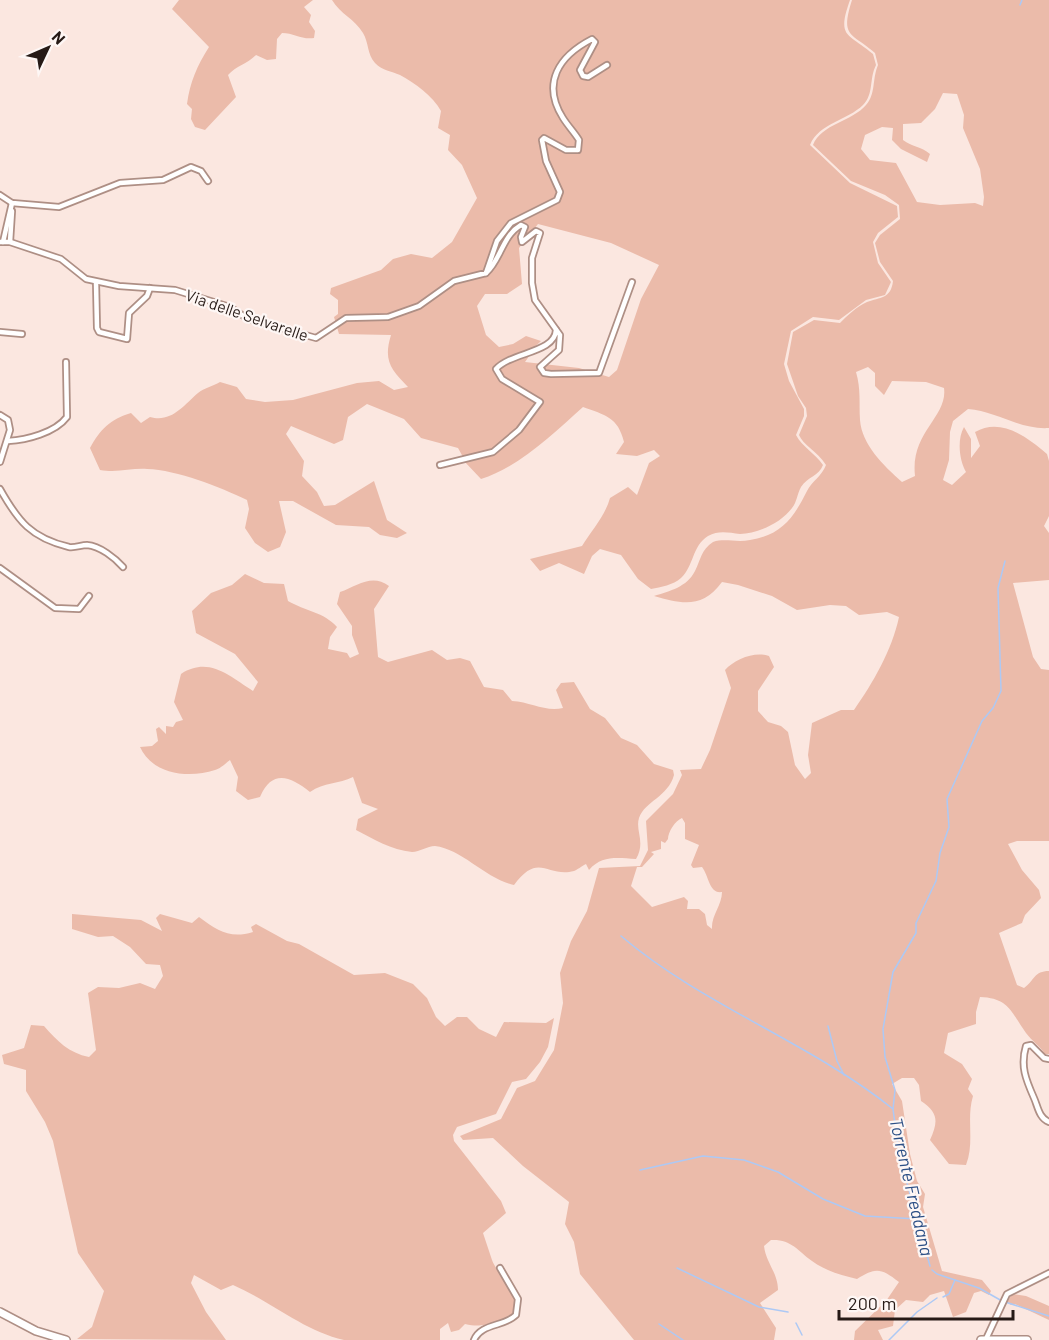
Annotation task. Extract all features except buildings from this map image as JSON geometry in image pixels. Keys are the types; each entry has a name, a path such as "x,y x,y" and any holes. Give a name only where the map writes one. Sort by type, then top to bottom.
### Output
{"main road":[{"path":"0,1312 36,1331 66,1340"},
{"path":"983,1340 1027,1340"}],"street":[{"path":"486,273 497,241 511,223 556,200 560,192 546,161 542,140 544,138 566,150 578,150 579,140 564,120 552,93 560,65 580,46 592,39 595,42 580,70 583,76 588,77 607,65"},
{"path":"0,195 12,203 59,207 120,183 163,180 191,167 201,171 208,181"},
{"path":"1,242 12,203"},
{"path":"10,242 12,203"},
{"path":"486,273 504,242 518,226 525,227 522,242 536,231 540,233 533,250 532,283 535,300 560,335 559,350 542,364 541,370 551,374 599,373 607,358 632,282"},
{"name":"Via delle Selvarelle","path":"1,242 10,242 61,259 86,279 175,291 230,307 248,319 313,338 346,318 388,317 419,306 454,281 486,273"},
{"path":"96,282 99,332 127,339 129,313 147,296 150,288"},
{"path":"440,465 493,452 531,416 540,402 502,379 496,369 506,361 549,345 556,330"},
{"path":"0,332 22,334"},
{"path":"8,441 42,433 63,423 67,417 66,362"},
{"path":"0,415 9,423 8,441 0,462"},
{"path":"0,489 17,518 37,536 69,547 94,547 115,558 123,567"},
{"path":"0,568 55,608 79,609 89,597"},
{"path":"1049,1059 1032,1045 1026,1046 1023,1073 1026,1083 1042,1118 1049,1122"},
{"path":"474,1340 481,1331 504,1324 516,1315 518,1299 500,1268"},
{"path":"983,1340 1003,1301 1013,1290 1049,1273"}],"shaded area":[{"path":"179,0 313,0 304,7 311,15 309,22 315,31 314,38 282,33 277,39 276,59 267,60 256,55 231,72 228,75 236,97 205,130 195,127 191,119 192,109 187,104 195,74 209,47 172,9"},
{"path":"332,0 850,0 844,22 847,34 873,54 876,65 870,91 863,105 820,132 810,145 850,183 897,206 898,217 878,233 873,242 878,263 891,282 885,295 866,300 839,320 813,317 791,331 784,364 789,381 804,409 804,416 796,435 823,465 819,472 801,487 795,503 787,513 775,523 754,532 740,534 720,532 708,536 699,545 681,578 671,584 651,589 638,579 621,555 600,549 592,556 584,574 559,563 540,571 530,559 582,546 602,517 610,498 628,487 637,495 649,463 660,456 654,450 637,456 616,454 624,442 618,427 610,418 583,407 522,458 495,474 481,479 464,461 494,454 520,431 542,404 539,398 510,383 498,369 532,352 525,362 579,368 609,377 617,370 641,299 659,265 611,243 538,224 519,248 522,284 507,294 485,294 477,306 486,335 499,347 513,344 526,336 541,341 536,346 499,363 494,368 501,380 538,402 518,429 492,451 463,457 458,448 421,438 404,419 367,404 348,417 343,440 334,444 291,426 286,434 304,461 302,476 317,492 324,506 335,505 374,481 387,520 407,533 397,538 380,535 369,527 336,525 293,501 279,501 286,532 280,547 268,552 255,543 245,528 249,509 247,500 171,472 147,469 100,470 90,448 111,422 131,413 141,423 150,417 164,418 182,408 200,391 220,382 237,387 246,399 265,402 293,400 357,383 379,381 394,390 408,387 397,375 388,358 391,335 339,334 334,317 338,314 338,300 330,294 331,288 381,270 393,259 411,254 432,258 452,242 477,198 462,165 448,150 450,135 438,128 441,111 438,105 412,82 378,66 371,56 360,28"},
{"path":"852,0 1049,0 1049,428 1028,426 968,409 953,421 950,432 949,460 943,480 952,485 966,472 960,450 960,437 964,427 971,439 971,458 980,446 975,432 994,427 1013,431 1031,441 1047,454 1049,461 1049,516 1044,526 1049,533 1049,580 1013,583 1033,657 1041,669 1049,670 1049,841 1017,841 1008,844 1022,870 1039,890 1041,898 1025,915 1022,923 999,933 1017,985 1024,988 1037,974 1049,971 1049,1054 1045,1054 1028,1036 1003,1003 990,998 980,997 976,1024 948,1033 944,1053 962,1064 972,1079 968,1089 973,1096 970,1113 970,1148 966,1165 949,1164 930,1140 935,1123 934,1114 921,1101 919,1085 914,1078 902,1078 892,1084 902,1101 910,1154 917,1181 925,1194 923,1207 942,1271 982,1280 991,1291 989,1295 981,1291 974,1293 966,1312 953,1317 944,1291 930,1295 923,1302 906,1300 895,1310 893,1326 878,1330 883,1340 854,1340 855,1331 886,1301 899,1282 888,1274 878,1271 869,1272 857,1279 839,1274 812,1261 789,1243 771,1240 764,1246 778,1290 760,1303 776,1328 774,1340 634,1340 580,1274 574,1242 565,1224 569,1202 523,1166 493,1138 463,1140 460,1136 501,1119 517,1088 535,1081 554,1050 563,1003 560,973 571,941 587,911 599,868 640,866 648,850 646,821 673,794 682,775 680,770 701,769 710,750 731,688 725,670 734,662 745,657 769,656 774,667 758,691 758,711 768,722 781,726 788,732 795,765 805,779 811,773 808,755 812,723 841,710 854,710 875,677 892,642 899,617 887,612 859,615 846,606 830,605 797,610 772,596 722,582 707,597 691,602 654,596 678,588 687,581 695,571 704,552 713,542 761,538 779,529 792,517 809,487 826,465 799,435 807,416 806,408 798,396 787,364 793,332 814,320 840,323 859,306 887,294 892,287 893,281 880,262 875,243 880,235 900,219 899,205 885,195 851,181 813,145 823,132 866,105 873,91 878,65 875,53 850,33 847,21","holes":["943,93 957,94 964,115 963,128 980,169 983,206 975,203 940,205 917,202 896,163 870,160 861,149 865,135 882,127 893,128 892,140 901,149 927,162 930,154 903,140 903,124 921,123 935,109","868,367 875,373 875,386 884,395 892,381 926,382 944,388 944,398 940,408 918,448 915,476 902,482 881,462 869,446 860,420 856,372","682,818 685,823 685,839 699,845 691,865 693,868 702,867 714,890 722,892 712,929 707,925 705,914 699,909 687,909 688,901 684,897 652,907 631,886 637,867 642,867 654,854 651,852 661,849 661,841 665,843 672,827"]},
{"path":"245,574 264,583 284,584 288,601 332,622 337,627 330,637 328,649 347,653 350,658 359,654 352,635 352,626 337,604 340,592 364,582 377,581 389,586 374,609 378,657 388,662 432,650 447,660 460,658 470,661 484,687 503,690 512,701 550,709 563,708 556,690 561,683 574,682 590,709 605,718 621,738 637,745 654,764 673,770 674,775 667,789 646,807 639,818 640,847 636,859 610,858 599,862 589,870 586,864 574,871 565,872 537,867 530,869 514,885 494,877 445,848 435,846 415,852 404,851 383,844 356,830 358,819 378,809 362,803 353,777 321,786 310,792 289,779 276,779 270,782 260,797 248,800 236,791 238,777 230,760 217,769 194,774 172,772 153,763 140,747 152,746 158,741 156,729 159,727 166,734 166,726 173,727 176,722 183,720 174,702 181,674 191,669 210,668 227,674 253,691 258,682 235,654 196,633 192,611 211,593 232,585"},
{"path":"72,914 141,920 162,931 156,918 160,914 192,923 199,917 218,930 238,935 253,932 251,927 256,924 287,941 299,944 354,975 385,973 413,984 427,998 436,1017 445,1026 457,1017 467,1017 479,1029 496,1037 504,1022 546,1023 554,1018 548,1047 540,1062 526,1079 512,1082 496,1114 457,1127 453,1135 454,1141 501,1201 506,1213 483,1233 492,1260 513,1295 516,1304 515,1313 509,1319 496,1323 477,1326 465,1324 459,1330 451,1332 448,1323 440,1329 440,1340 344,1340 315,1330 233,1285 221,1290 194,1275 191,1283 206,1312 226,1340 77,1339 92,1327 104,1291 78,1253 53,1141 45,1122 26,1091 26,1070 4,1064 2,1055 24,1048 31,1025 44,1026 64,1046 75,1053 89,1057 96,1050 88,993 98,987 119,988 140,983 155,989 163,976 160,965 146,964 130,947 113,936 98,937 72,929"},
{"path":"1012,1294 1026,1296 1049,1306 1049,1320 1015,1304 1011,1305 1007,1302"}],"waterway":[{"path":"1020,5 1022,0"},
{"name":"Torrente Freddana","path":"930,1266 899,1154 893,1109 895,1090 885,1057 883,1029 893,972 916,933 916,923 936,881 940,853 949,827 947,799 982,721 993,708 1001,691 998,588 1005,561"},
{"path":"621,936 686,983 827,1064 861,1085 893,1109"},
{"path":"828,1026 837,1061 844,1075"},
{"path":"640,1170 703,1156 744,1160 778,1172 823,1199 865,1216 917,1219"},
{"path":"677,1268 759,1307 788,1312"},
{"name":"Torrente Freddana","path":"932,1270 937,1274 979,1288 1002,1301 1049,1316"},
{"path":"943,1297 949,1294 955,1280"},
{"path":"889,1340 917,1312 937,1298"},
{"path":"796,1323 802,1335"},
{"path":"659,1324 683,1340"}]}
